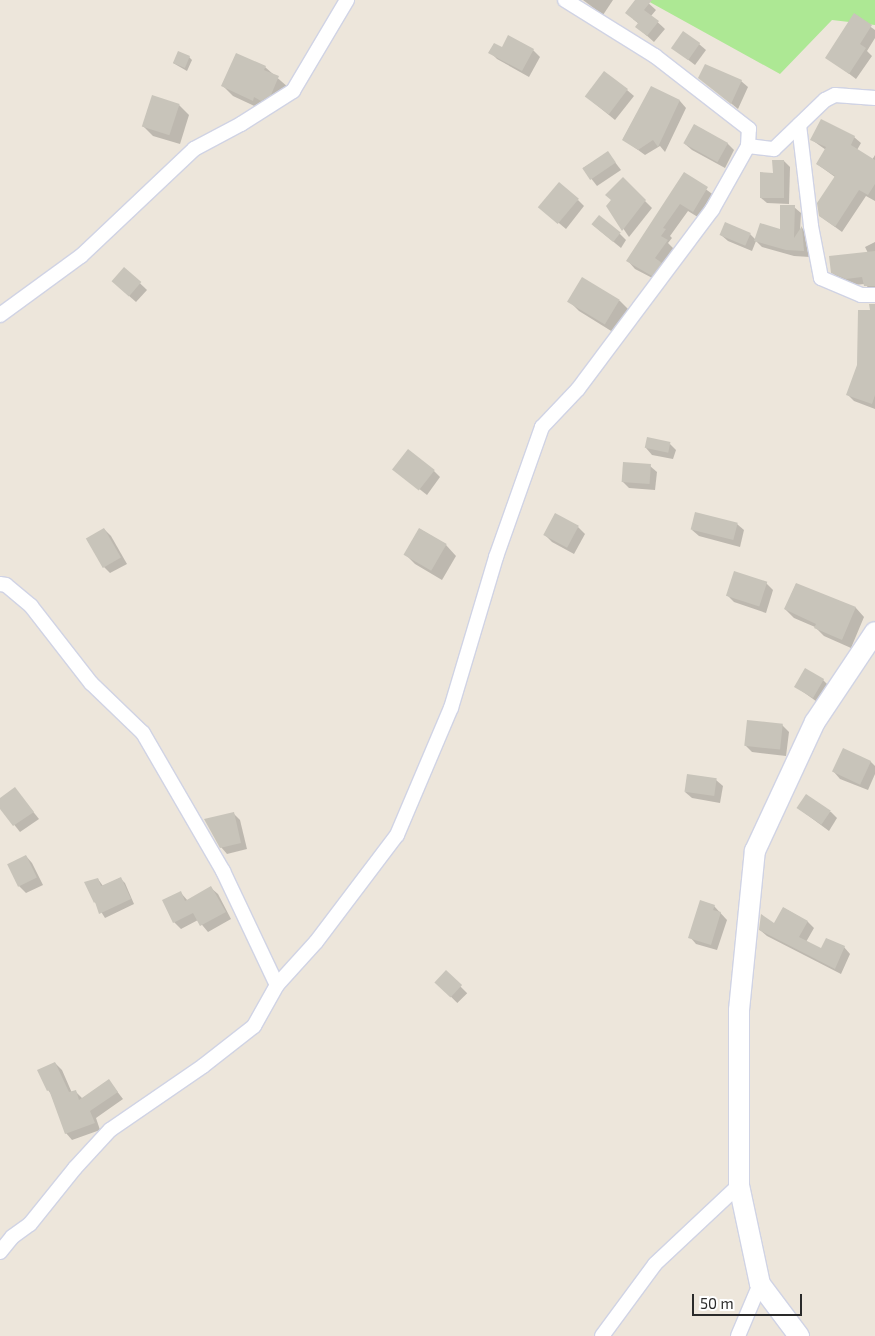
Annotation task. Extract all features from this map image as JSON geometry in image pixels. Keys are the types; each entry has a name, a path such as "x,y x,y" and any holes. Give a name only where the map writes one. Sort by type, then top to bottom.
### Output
{"street":[{"path":"0,315 81,256 194,150 242,124 293,91 346,0"},
{"path":"0,1252 12,1237 30,1224 75,1168 110,1130 203,1066 254,1026 277,985 316,942 397,835 451,708 496,557 542,426 578,390 712,210 748,146 750,129 655,56 565,0"},
{"path":"748,146 774,149 825,100 835,96 875,98"},
{"path":"799,125 811,226 821,278 861,295 875,295"},
{"path":"0,584 6,585 31,606 91,683 143,734 223,871 277,985"},
{"path":"799,1336 760,1284 739,1185 739,1010 755,851 815,722 875,632"},
{"path":"602,1336 655,1264 739,1185"},
{"path":"738,1336 760,1284"}],"green space":[{"path":"646,0 875,0 875,25 832,20 780,74"}],"building":[{"path":"635,0 652,0 644,10 659,21 647,36 635,27 638,23 625,13"},
{"path":"854,13 872,25 860,44 866,48 849,74 825,58"},
{"path":"683,31 700,43 688,60 671,48"},
{"path":"508,35 534,49 522,71 488,53 494,43 502,47"},
{"path":"178,51 190,56 185,68 173,63"},
{"path":"236,53 266,66 264,70 279,76 271,95 261,101 254,97 253,101 221,86"},
{"path":"705,64 742,80 731,104 698,78"},
{"path":"604,71 628,89 609,115 585,97"},
{"path":"651,86 680,100 658,147 653,140 638,150 622,140"},
{"path":"152,95 180,104 169,135 142,126"},
{"path":"821,119 855,136 851,145 875,160 875,184 868,195 859,190 835,227 819,216 817,203 835,176 816,164 826,147 810,140"},
{"path":"694,124 728,143 717,162 683,143"},
{"path":"608,151 616,163 590,180 582,168"},
{"path":"772,160 784,160 784,198 760,198 760,172 773,173"},
{"path":"684,172 708,187 693,212 680,204 663,228 666,229 661,236 668,240 655,258 662,263 652,276 626,261"},
{"path":"623,177 646,200 622,231 606,206 611,200 605,195"},
{"path":"559,182 579,199 558,224 538,207"},
{"path":"780,205 795,205 794,238 802,226 804,251 786,250 754,241 760,223 780,229"},
{"path":"599,215 621,233 613,242 591,224"},
{"path":"725,222 751,233 745,246 720,235"},
{"path":"875,251 875,286 864,286 862,277 846,279 831,273 829,256"},
{"path":"124,267 141,282 129,296 112,281"},
{"path":"582,277 620,300 605,325 567,302"},
{"path":"869,304 875,304 875,395 872,404 846,395 857,365 858,310 870,310"},
{"path":"647,437 670,442 668,453 645,448"},
{"path":"408,449 435,470 419,490 392,469"},
{"path":"623,462 651,464 650,484 622,482"},
{"path":"695,512 738,523 733,540 691,529"},
{"path":"555,513 579,526 567,548 543,535"},
{"path":"104,528 121,557 103,568 86,538"},
{"path":"419,528 447,544 431,571 404,555"},
{"path":"734,571 767,582 759,607 726,596"},
{"path":"796,583 856,607 842,640 814,628 816,624 784,609"},
{"path":"805,668 824,679 813,698 794,687"},
{"path":"747,720 783,724 780,750 744,746"},
{"path":"843,748 871,761 860,785 832,772"},
{"path":"687,774 717,778 714,796 684,792"},
{"path":"15,787 34,812 13,826 0,809 0,798"},
{"path":"806,794 831,811 821,825 796,808"},
{"path":"234,812 241,843 220,848 204,819"},
{"path":"26,855 37,877 18,887 7,864"},
{"path":"121,877 131,899 99,914 84,882 98,878 101,886"},
{"path":"211,886 226,912 200,926 193,913 173,923 162,900 181,891 185,901"},
{"path":"700,900 715,905 713,910 721,912 711,945 688,938"},
{"path":"783,907 808,921 799,937 821,948 826,938 845,946 835,969 759,930 761,914 774,923"},
{"path":"446,970 462,985 450,997 434,982"},
{"path":"55,1062 69,1092 76,1090 79,1100 109,1079 118,1092 90,1111 95,1123 65,1134 49,1090 47,1091 37,1070"}]}
